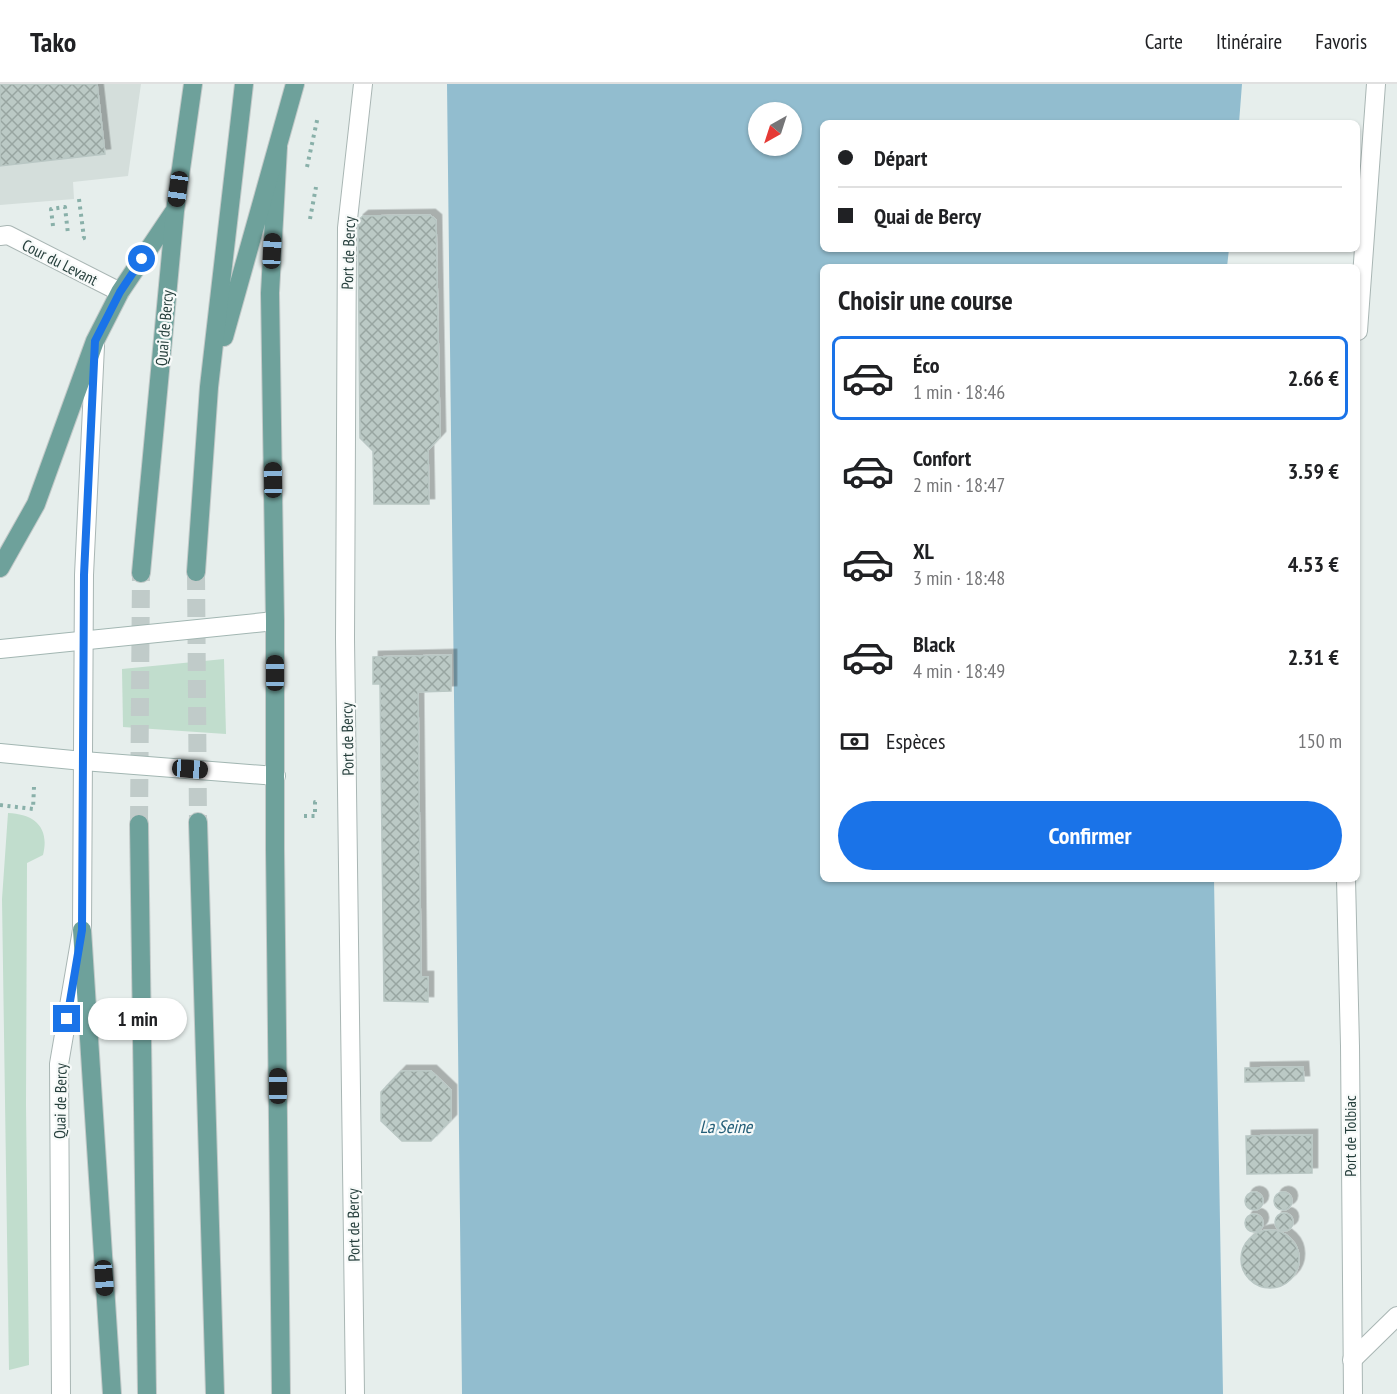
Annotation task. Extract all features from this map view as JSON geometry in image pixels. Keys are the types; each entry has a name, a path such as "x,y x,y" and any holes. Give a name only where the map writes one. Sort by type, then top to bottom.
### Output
{"main road":[{"name":"Quai de Bercy","path":"141,573 175,211 193,84"},
{"path":"196,572 209,387 244,84"},
{"path":"209,387 295,84"},
{"path":"278,147 270,293 281,1394"},
{"path":"0,568 36,504 95,341 120,292 175,211"},
{"path":"198,822 215,1394"},
{"path":"139,824 147,1394"},
{"path":"82,930 111,1394"}],"street":[{"name":"Port de Bercy","path":"355,1394 345,639 347,228 363,84"},
{"path":"1360,304 1376,84"},
{"name":"Cour du Levant","path":"0,236 8,235 120,292"},
{"name":"Quai de Bercy","path":"61,1394 59,1064 82,930 84,575 95,341"},
{"path":"0,649 275,621"},
{"path":"0,753 276,776"},
{"name":"Port de Tolbiac","path":"1346,882 1353,1394"},
{"path":"1352,1360 1397,1316"}],"path":[{"path":"305,176 318,114"},
{"path":"310,219 316,187"},
{"path":"76,239 84,238 79,199"},
{"path":"65,207 69,240"},
{"path":"0,806 33,809 34,787"}],"shaded area":[{"path":"0,84 141,84 128,176 73,182 74,199 0,205"}],"green space":[{"path":"224,659 226,734 123,727 122,669"},
{"path":"8,813 25,816 38,824 42,830 45,845 43,855 27,863 26,1105 29,1365 9,1370 2,899"}],"water":[{"name":"La Seine","path":"447,84 1242,84 1239,120 820,120 820,252 1229,252 1227,264 820,264 820,882 1214,882 1223,1394 462,1394"}],"building":[{"path":"0,84 97,84 105,154 0,166"},
{"path":"430,215 436,220 440,437 428,450 429,504 374,504 373,451 360,438 358,220 363,216"},
{"path":"451,655 451,691 418,692 421,977 428,977 428,1002 384,1001 380,684 373,684 373,657"},
{"path":"1303,1067 1304,1081 1245,1082 1245,1068"},
{"path":"401,1071 431,1071 451,1090 451,1120 431,1141 402,1141 381,1121 381,1092"},
{"path":"1312,1135 1312,1173 1247,1174 1246,1136"},
{"path":"1254,1192 1260,1195 1263,1201 1260,1207 1254,1210 1248,1207 1245,1201 1248,1195"},
{"path":"1283,1192 1289,1195 1292,1201 1289,1207 1283,1210 1277,1207 1274,1201 1277,1195"},
{"path":"1284,1213 1290,1216 1293,1222 1290,1228 1284,1231 1278,1228 1275,1222 1278,1216"},
{"path":"1254,1214 1260,1217 1263,1223 1260,1229 1254,1232 1248,1229 1245,1223 1248,1217"},
{"path":"1264,1230 1276,1230 1291,1238 1299,1253 1299,1265 1291,1280 1276,1288 1264,1288 1249,1280 1241,1265 1241,1253 1249,1238"}],"tunnel":[{"path":"196,572 198,822"},
{"path":"139,824 141,573"}],"route":[{"path":"67,1019 82,930 84,575 95,341 120,292 142,259"}]}
